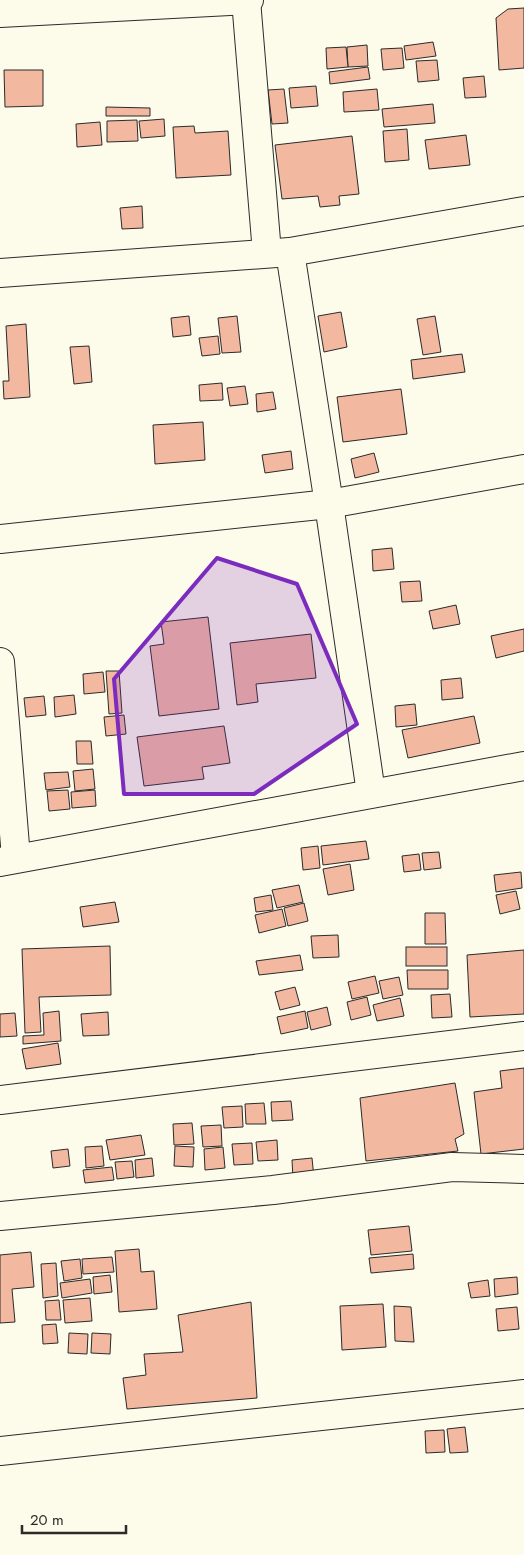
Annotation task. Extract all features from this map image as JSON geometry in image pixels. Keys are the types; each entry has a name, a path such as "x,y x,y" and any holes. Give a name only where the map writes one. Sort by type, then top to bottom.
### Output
{"street":[{"path":"0,13 39,5 247,0 279,253 329,504 371,793"},
{"path":"0,273 279,253 524,211"},
{"path":"0,539 329,504 524,469"},
{"path":"0,662 8,860 524,766"},
{"path":"0,1100 524,1036"},
{"path":"0,1216 274,1190 452,1167 524,1169"},
{"path":"0,1451 524,1394"}],"highlighted area":[{"path":"217,558 297,584 357,724 254,794 124,794 114,679"}],"building":[{"path":"524,8 524,68 499,70 496,18 508,9"},
{"path":"433,42 436,56 406,60 404,46"},
{"path":"367,45 368,66 348,67 347,47"},
{"path":"346,47 348,67 327,69 326,48"},
{"path":"402,48 404,68 383,70 381,49"},
{"path":"437,60 439,80 418,82 416,61"},
{"path":"368,67 370,79 330,84 329,72"},
{"path":"4,70 43,70 43,106 5,107"},
{"path":"484,76 486,97 465,98 463,78"},
{"path":"316,86 318,106 291,108 289,88"},
{"path":"284,89 288,123 272,124 268,90"},
{"path":"377,89 379,110 344,112 343,92"},
{"path":"433,104 435,123 384,127 382,109"},
{"path":"106,107 150,108 150,116 106,116"},
{"path":"164,119 165,136 141,138 139,121"},
{"path":"137,120 138,141 107,142 107,121"},
{"path":"100,122 102,145 77,147 76,124"},
{"path":"194,126 195,133 228,131 231,175 176,178 173,127"},
{"path":"407,129 409,160 385,162 383,131"},
{"path":"466,135 470,165 429,169 425,140"},
{"path":"352,136 359,194 339,196 340,205 320,207 318,196 282,199 275,145"},
{"path":"142,206 143,228 122,229 120,208"},
{"path":"341,312 347,347 324,352 318,316"},
{"path":"189,316 191,335 173,337 171,318"},
{"path":"237,316 241,352 222,353 218,318"},
{"path":"435,316 441,352 423,355 417,319"},
{"path":"26,324 30,397 4,399 3,381 9,381 6,326"},
{"path":"218,336 220,354 202,356 199,338"},
{"path":"89,346 92,382 74,384 70,347"},
{"path":"462,354 465,372 413,379 411,360"},
{"path":"222,383 223,400 200,401 199,385"},
{"path":"245,386 248,404 230,406 227,388"},
{"path":"401,389 407,434 343,442 337,397"},
{"path":"273,392 276,409 257,412 256,394"},
{"path":"203,422 205,460 155,464 153,425"},
{"path":"291,451 293,469 265,473 262,455"},
{"path":"374,453 379,472 355,478 351,459"},
{"path":"392,548 394,569 373,571 372,550"},
{"path":"420,581 422,601 402,602 400,582"},
{"path":"456,605 460,624 433,629 429,611"},
{"path":"208,617 219,709 159,716 150,646 164,644 161,622"},
{"path":"524,629 524,651 496,658 491,636"},
{"path":"311,634 316,678 256,684 258,702 237,705 230,643"},
{"path":"106,671 119,671 122,713 109,714"},
{"path":"103,672 105,692 84,694 83,674"},
{"path":"461,678 463,698 442,700 441,680"},
{"path":"74,695 76,714 55,717 54,697"},
{"path":"44,696 46,715 26,717 24,698"},
{"path":"415,704 417,725 396,727 395,706"},
{"path":"124,715 126,734 106,736 104,717"},
{"path":"474,716 480,743 408,758 402,730"},
{"path":"224,726 230,763 202,767 204,779 144,786 137,737"},
{"path":"76,741 91,741 93,764 77,764"},
{"path":"93,769 95,789 75,791 73,771"},
{"path":"68,772 70,787 46,790 44,773"},
{"path":"68,790 70,809 49,811 47,791"},
{"path":"95,790 96,806 72,808 71,792"},
{"path":"366,841 369,859 323,865 321,846"},
{"path":"318,846 320,868 303,870 301,848"},
{"path":"439,852 441,868 424,870 422,853"},
{"path":"419,854 421,870 404,872 402,856"},
{"path":"350,864 354,890 328,895 323,869"},
{"path":"521,872 522,888 496,892 494,875"},
{"path":"299,885 303,902 277,908 272,890"},
{"path":"516,891 520,909 500,914 496,895"},
{"path":"271,895 273,910 256,912 254,898"},
{"path":"115,902 119,922 83,927 80,907"},
{"path":"304,903 308,921 288,926 284,908"},
{"path":"282,909 286,926 259,933 255,915"},
{"path":"425,913 445,913 446,944 425,944"},
{"path":"338,935 339,957 313,958 311,936"},
{"path":"110,946 111,995 39,997 41,1032 25,1033 22,949"},
{"path":"406,947 447,947 447,966 406,966"},
{"path":"524,950 524,1014 470,1017 467,955"},
{"path":"300,955 303,970 259,975 256,961"},
{"path":"407,970 448,970 448,989 408,989"},
{"path":"375,976 379,993 352,999 348,982"},
{"path":"399,977 403,995 383,999 379,981"},
{"path":"295,987 300,1005 280,1010 275,992"},
{"path":"450,994 452,1017 432,1018 431,995"},
{"path":"367,997 371,1015 351,1020 347,1002"},
{"path":"400,998 404,1016 377,1021 373,1005"},
{"path":"327,1007 331,1025 311,1030 307,1012"},
{"path":"59,1011 61,1041 23,1044 23,1036 44,1035 43,1013"},
{"path":"305,1011 308,1028 281,1034 277,1017"},
{"path":"108,1012 109,1035 83,1036 81,1014"},
{"path":"15,1013 17,1036 0,1037 0,1014"},
{"path":"58,1043 61,1064 26,1069 22,1049"},
{"path":"524,1068 524,1149 481,1154 474,1092 502,1088 500,1071"},
{"path":"455,1083 464,1134 455,1139 458,1151 366,1161 360,1098"},
{"path":"291,1101 293,1120 272,1121 271,1102"},
{"path":"264,1103 266,1124 246,1124 245,1104"},
{"path":"242,1106 243,1127 224,1128 222,1107"},
{"path":"192,1123 194,1144 174,1145 173,1124"},
{"path":"221,1125 222,1146 203,1147 201,1126"},
{"path":"141,1135 145,1155 110,1160 106,1140"},
{"path":"277,1140 278,1160 258,1161 256,1142"},
{"path":"252,1143 253,1164 234,1165 232,1144"},
{"path":"102,1146 104,1166 86,1168 85,1147"},
{"path":"175,1146 194,1147 193,1167 174,1166"},
{"path":"223,1147 225,1168 205,1170 204,1149"},
{"path":"68,1149 70,1166 53,1168 51,1151"},
{"path":"152,1158 154,1176 136,1178 135,1160"},
{"path":"312,1158 314,1178 293,1179 292,1160"},
{"path":"132,1161 134,1177 117,1179 115,1162"},
{"path":"112,1167 114,1180 85,1183 83,1170"},
{"path":"409,1226 412,1251 371,1255 368,1230"},
{"path":"139,1249 141,1272 154,1271 157,1309 119,1312 115,1251"},
{"path":"31,1252 34,1287 12,1289 15,1322 0,1323 0,1255"},
{"path":"413,1254 414,1269 371,1273 369,1258"},
{"path":"112,1257 114,1272 83,1274 82,1259"},
{"path":"80,1259 82,1278 64,1281 61,1261"},
{"path":"56,1263 58,1296 43,1298 41,1264"},
{"path":"110,1275 112,1292 94,1294 93,1277"},
{"path":"517,1277 518,1294 495,1297 494,1279"},
{"path":"90,1279 92,1293 62,1298 60,1283"},
{"path":"488,1280 490,1296 471,1298 468,1283"},
{"path":"90,1298 92,1321 65,1323 63,1300"},
{"path":"59,1300 61,1320 46,1320 45,1301"},
{"path":"251,1302 257,1398 127,1409 123,1378 146,1375 144,1354 183,1352 178,1315"},
{"path":"383,1304 386,1347 342,1350 340,1306"},
{"path":"394,1306 411,1307 414,1342 395,1341"},
{"path":"517,1307 519,1329 498,1331 496,1309"},
{"path":"56,1324 58,1343 43,1344 42,1325"},
{"path":"69,1333 88,1334 87,1354 68,1353"},
{"path":"92,1333 111,1334 110,1354 91,1353"},
{"path":"465,1427 468,1452 450,1453 447,1429"},
{"path":"444,1430 445,1452 426,1453 425,1431"}]}
